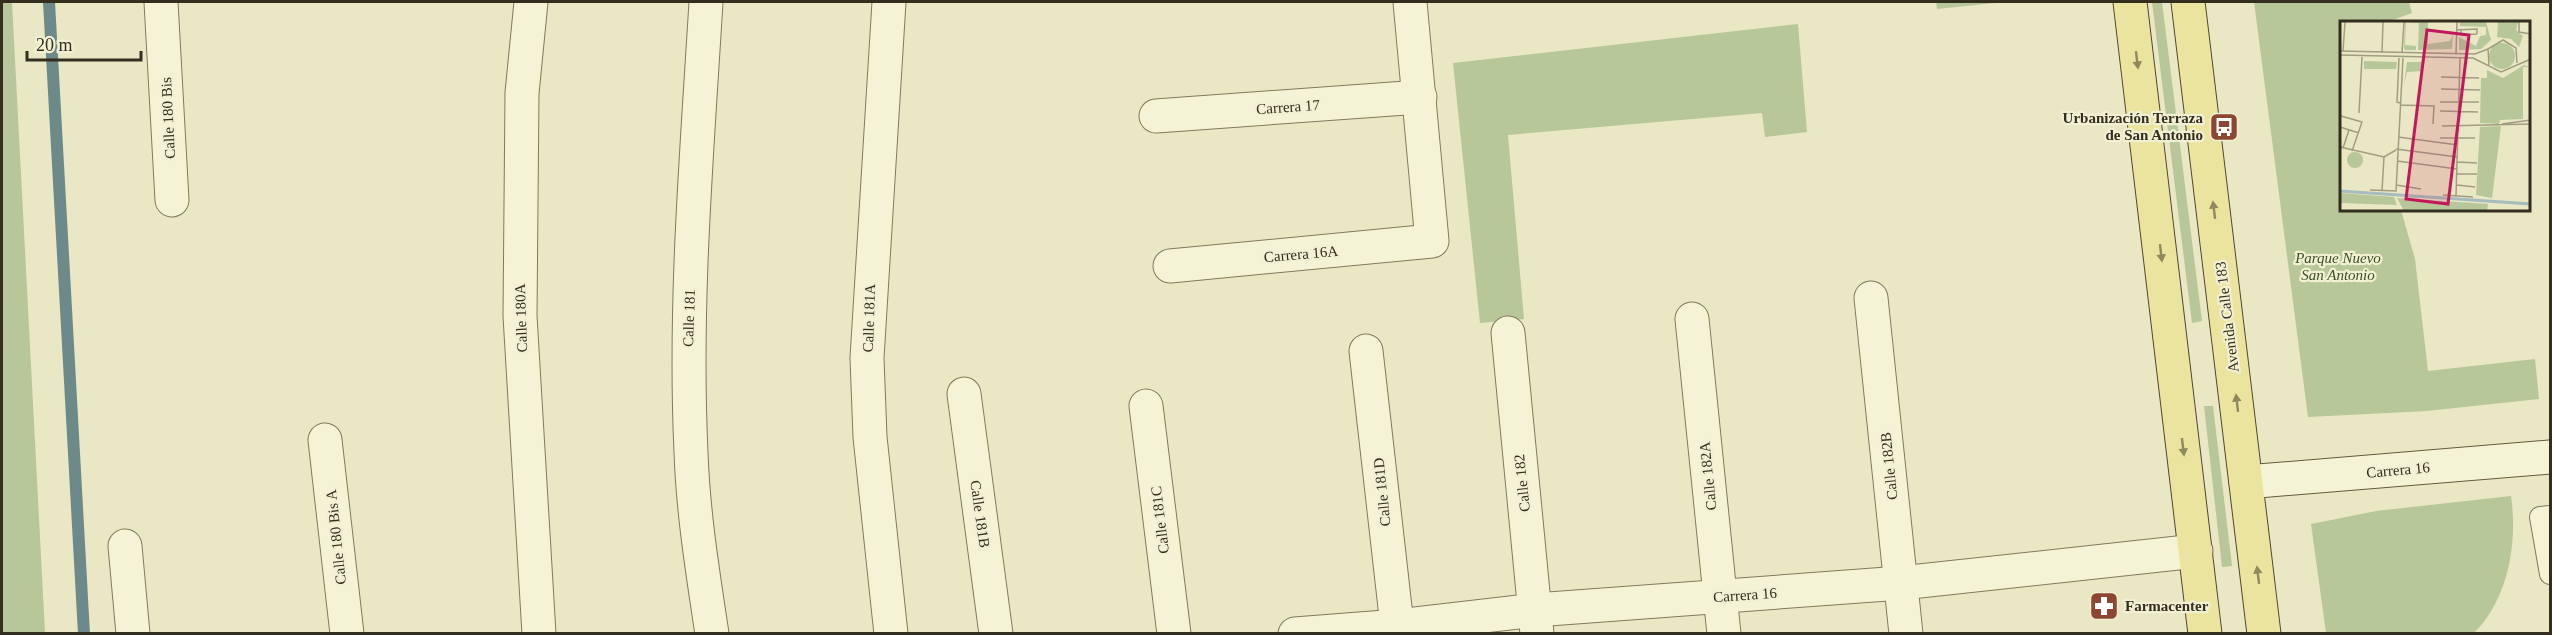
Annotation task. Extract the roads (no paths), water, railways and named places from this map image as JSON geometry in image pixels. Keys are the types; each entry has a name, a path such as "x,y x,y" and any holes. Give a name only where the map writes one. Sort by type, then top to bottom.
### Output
{"main road":[{"path":"2130,2 2205,633"},
{"name":"Avenida Calle 183","path":"2188,2 2264,633"}],"street":[{"name":"Calle 180 Bis","path":"161,2 172,200"},
{"name":"Calle 180A","path":"531,2 522,93 520,316 539,633"},
{"name":"Calle 181","path":"706,2 692,223 688,344 691,455 699,546 712,633"},
{"name":"Calle 181A","path":"889,2 867,358 870,437 891,633"},
{"path":"1410,2 1420,97"},
{"name":"Carrera 17","path":"1156,116 1420,97"},
{"name":"Carrera 16A","path":"1170,266 1432,241 1420,97"},
{"name":"Calle 182B","path":"1871,298 1906,633"},
{"name":"Calle 182A","path":"1692,319 1724,633"},
{"name":"Calle 182","path":"1508,333 1536,622"},
{"name":"Calle 181D","path":"1366,351 1398,630"},
{"name":"Calle 181B","path":"964,394 996,633"},
{"name":"Calle 181C","path":"1146,406 1174,633"},
{"name":"Calle 180 Bis A","path":"325,440 347,633"},
{"name":"Carrera 16","path":"2246,482 2550,457"},
{"path":"125,546 133,633"},
{"name":"Carrera 16","path":"1295,633 1536,622 1721,597 1901,583 2196,551"}],"lane":[{"path":"2550,516 2540,517 2550,574"}],"waterway":[{"path":"49,2 84,634"}],"place":[{"name":"Urbanización Terraza de San Antonio","path":"2224,127"},
{"name":"Farmacenter","path":"2104,606"}],"park label":[{"name":"Parque Nuevo San Antonio","path":"2338,266"}]}
